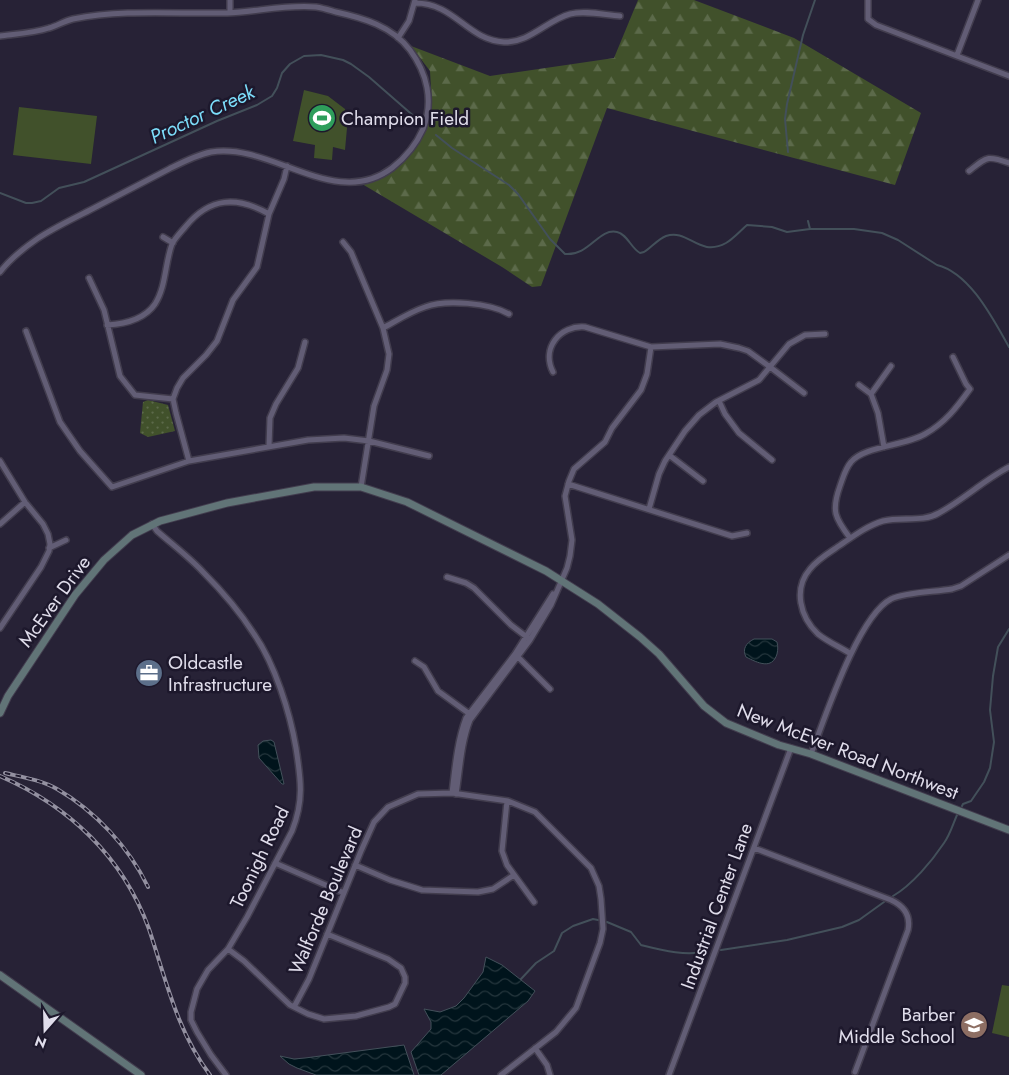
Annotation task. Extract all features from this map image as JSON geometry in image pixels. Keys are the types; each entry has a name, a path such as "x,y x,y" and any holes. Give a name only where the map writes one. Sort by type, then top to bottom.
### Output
{"street":[{"path":"230,0 230,12"},
{"path":"868,0 868,19 876,24 1009,76"},
{"path":"957,55 978,0"},
{"path":"398,38 409,21 415,2 444,10 481,36 505,42 525,38 572,14 620,16"},
{"path":"0,36 49,28 70,20 134,12 230,12 317,7 365,19 382,26 398,38 409,49 418,64 424,77 429,100 423,129 410,152 386,172 372,178 348,183 335,182 272,160 242,152 213,152 200,155 147,179 38,238 8,262 0,272"},
{"path":"969,171 988,157 1009,163"},
{"path":"189,461 173,399 183,378 217,341 233,300 257,267 269,214 284,179 287,166"},
{"path":"107,325 126,323 137,319 155,303 173,243 192,220 206,208 229,201 244,203 269,214"},
{"path":"163,237 173,243"},
{"path":"343,242 351,252 383,328 389,354 387,370 374,406 361,487"},
{"path":"89,278 104,310 120,376 135,395 173,399"},
{"path":"383,328 425,306 435,304 484,305 499,308 509,314"},
{"path":"553,372 549,365 550,349 556,338 574,326 585,326 650,348 720,344 748,351 804,393"},
{"path":"26,331 60,422 80,451 112,487 189,461 269,446 321,439 344,438 369,441 429,456"},
{"path":"649,509 659,474 669,455 685,431 699,415 719,401 759,380 789,344 800,337 825,334"},
{"path":"269,446 270,418 276,404 298,368 305,342"},
{"path":"454,794 462,729 470,715 517,655 561,581 570,556 572,540 565,496 574,469 604,442 612,428 641,390 647,374 650,348"},
{"path":"850,538 836,517 834,507 836,496 851,462 860,454 905,443 925,434 956,409 970,389 953,357"},
{"path":"871,394 891,366"},
{"path":"859,386 871,394 878,413 884,447"},
{"path":"719,401 725,414 739,433 772,460"},
{"path":"669,455 703,481"},
{"path":"0,461 25,502 48,534 49,548 41,567 0,628"},
{"path":"851,654 819,634 812,627 802,610 800,594 804,578 813,566 850,538 881,522 922,518 938,514 1009,468"},
{"path":"568,484 732,536 747,533"},
{"name":"New McEver Road Northwest","path":"152,524 227,503 314,487 361,487 407,502 546,571 598,604 659,654 713,714 726,723 748,733 811,754 1009,830"},
{"path":"0,524 25,502"},
{"name":"McEver Drive","path":"0,713 18,680 75,595 112,552 132,534 152,524"},
{"name":"Toonigh Road","path":"152,524 157,531 202,571 232,604 255,635 268,658 292,723 302,781 298,816 292,831 228,949 208,970 197,989 191,1012 197,1032 210,1055 226,1075"},
{"path":"49,548 66,540"},
{"path":"811,754 851,654 876,611 893,598 961,586 1009,555"},
{"path":"447,577 466,583 474,588 510,625 528,638"},
{"path":"517,655 550,689"},
{"path":"415,661 424,667 438,691 470,715"},
{"name":"Industrial Center Lane","path":"669,1075 791,748"},
{"name":"Walforde Boulevard","path":"294,1008 328,934 374,822 388,807 418,794 454,794 508,801 535,812 591,868 599,886 603,929 600,944 576,1008 556,1032 501,1075"},
{"path":"508,801 502,851 507,865 534,902"},
{"path":"754,848 891,900 902,906 908,915 908,930 855,1072"},
{"path":"275,863 344,893"},
{"path":"355,865 390,880 422,890 478,892 493,889 514,875"},
{"path":"228,949 244,961 294,1008 324,1019 356,1016 395,1004 405,983 403,970 396,963 328,934"},
{"path":"0,975 141,1075"},
{"path":"535,1048 547,1065 550,1075"}],"green space":[{"path":"638,0 694,0 794,38 921,113 895,185 607,108 541,286 532,287 502,267 357,181 383,176 404,159 421,137 432,106 430,71 411,46 490,76 614,58"},
{"name":"Champion Field","path":"304,90 328,96 345,109 347,128 345,150 333,147 332,160 314,158 315,145 293,141"},
{"path":"19,107 97,116 91,164 13,155"},
{"path":"148,400 168,405 175,431 148,437 140,433 143,402"},
{"path":"1002,985 1009,986 1009,1037 992,1033"}],"water":[{"path":"754,639 772,639 777,642 777,654 772,662 764,664 746,657 744,651 746,646"},
{"path":"271,740 274,742 284,784 259,758 258,745 263,741"},
{"path":"486,957 502,965 535,991 528,1001 441,1075 419,1075 411,1052 431,1029 431,1022 424,1009 440,1012 456,1006 483,972"},
{"path":"404,1045 414,1075 316,1075 289,1064 280,1056 294,1059"}],"waterway":[{"path":"788,152 785,119 787,104 803,35 815,0"},
{"name":"Proctor Creek","path":"0,193 26,203 41,201 59,188 84,182 217,121 257,105 272,96 282,73 290,64 304,56 321,55 343,60 351,64 369,77 416,118"},
{"name":"Proctor Creek","path":"436,135 452,148 509,185 518,194 550,239 565,254 581,251 604,234 610,232 624,235 640,253 647,250 663,237 674,235 708,247 717,247 729,241 747,225 772,227 787,232 810,229 854,229 882,233 898,240 960,277 979,298 1009,347"},
{"path":"808,221 810,229"},
{"path":"962,806 971,801 984,782 990,768 994,742 990,710 993,676 998,647 1009,629"},
{"path":"893,896 914,879 934,857 948,837 957,815"},
{"path":"721,950 787,940 842,927 859,920 884,902"},
{"path":"521,979 536,963 554,951 562,933 573,926 593,919 598,920"},
{"path":"607,922 631,932 641,945 683,953 706,950"}],"railway":[{"path":"5,773 45,783 85,808 121,844 148,887"},
{"path":"0,776 49,802 91,837 109,857 138,903 149,929 181,1023 189,1041 210,1075"}],"place":[{"name":"Champion Field","path":"322,118"},
{"name":"Oldcastle Infrastructure","path":"149,673"},
{"name":"Barber Middle School","path":"974,1025"}]}
